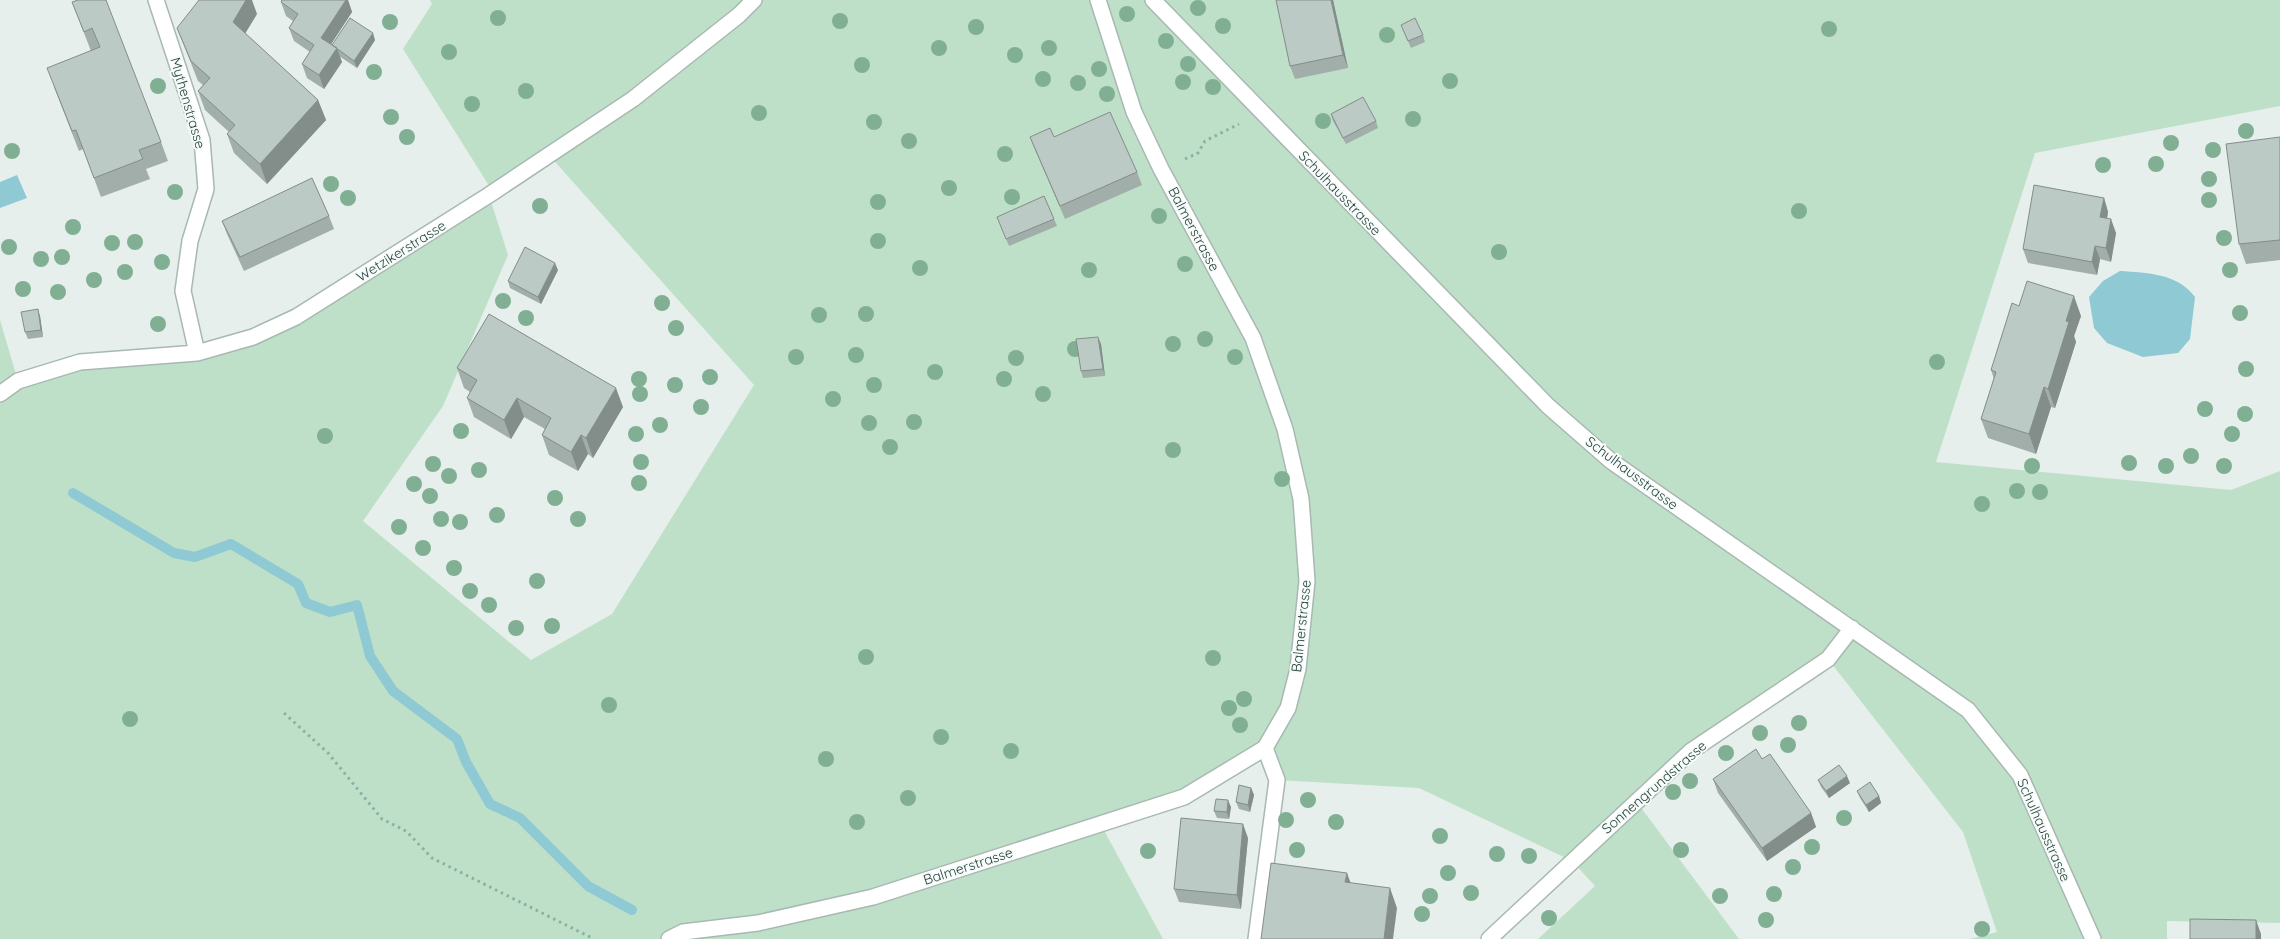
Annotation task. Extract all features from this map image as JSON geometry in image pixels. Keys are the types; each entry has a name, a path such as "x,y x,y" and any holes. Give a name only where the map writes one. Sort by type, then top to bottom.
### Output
{"street":[{"name":"Mythenstrasse","path":"156,0 202,140 206,189 190,242 184,291 197,353"},
{"name":"Wetzikerstrasse","path":"0,394 18,381 80,362 197,353 253,338 296,317 489,195 633,99 739,15 754,0"},
{"name":"Balmerstrasse","path":"669,939 683,932 758,923 873,897 1184,797 1265,748 1288,708 1298,669 1307,582 1301,499 1285,429 1253,338 1161,169 1134,112 1098,0"},
{"name":"Schulhausstrasse","path":"1153,0 1548,406 1611,461 1968,710 2020,775 2093,939"},
{"name":"Sonnengrundstrasse","path":"1489,939 1691,750 1828,658 1852,628"},
{"path":"1256,939 1277,780 1265,748"}],"path":[{"path":"1161,169 1198,153 1205,141 1262,112"},
{"path":"284,713 328,753 382,819 406,832 432,858 594,939"}],"green space":[{"path":"430,0 2280,0 2280,106 2035,153 1936,462 2231,490 2280,471 2280,923 2167,921 2167,939 1970,939 1997,932 1963,832 1828,659 1636,801 1739,939 1538,939 1595,886 1572,861 1419,788 1277,780 1265,748 1184,797 1100,823 1163,939 0,939 0,320 18,381 253,337 489,195 508,255 443,406 363,521 531,660 612,614 754,385 549,155 493,192 403,49 432,4"}],"water":[{"path":"17,175 27,198 0,208 0,182"},
{"path":"2120,271 2151,274 2170,279 2188,289 2195,297 2190,339 2178,353 2143,357 2107,343 2094,328 2089,297 2103,281"}],"building":[{"path":"78,0 106,0 161,142 139,150 143,159 94,178 76,130 72,131 47,68 100,47 92,28 84,32 72,2"},
{"path":"199,0 246,0 233,22 318,100 260,164 227,134 235,125 198,91 210,78 191,61 177,28"},
{"path":"282,0 346,0 321,38 337,48 319,75 302,64 314,45 289,28 298,14 281,2"},
{"path":"1276,0 1331,0 1343,55 1290,66"},
{"path":"350,18 373,33 354,61 332,45"},
{"path":"1415,18 1423,35 1408,41 1401,25"},
{"path":"1363,97 1376,121 1343,138 1331,114"},
{"path":"1110,112 1137,172 1060,206 1030,137 1050,128 1054,137"},
{"path":"2280,137 2280,240 2239,244 2226,144"},
{"path":"312,178 329,216 240,257 222,221"},
{"path":"2034,185 2104,198 2100,217 2111,219 2106,248 2095,246 2092,262 2023,249"},
{"path":"1044,196 1054,219 1006,239 997,217"},
{"path":"525,247 555,263 538,297 508,281"},
{"path":"2027,281 2074,296 2066,321 2069,322 2048,389 2044,387 2029,434 1981,419 1996,372 1991,370 2012,303 2019,306"},
{"path":"38,309 41,330 25,332 21,312"},
{"path":"489,314 616,388 586,438 581,435 571,452 542,435 551,418 517,398 504,420 467,398 477,380 457,368"},
{"path":"1098,337 1103,369 1081,371 1076,339"},
{"path":"1756,749 1762,759 1770,754 1811,813 1762,848 1713,779"},
{"path":"1839,765 1847,776 1826,791 1818,780"},
{"path":"1870,782 1879,796 1866,805 1857,791"},
{"path":"1239,785 1251,788 1248,805 1236,802"},
{"path":"1216,799 1228,800 1227,812 1214,811"},
{"path":"1181,818 1243,824 1237,895 1174,889"},
{"path":"1271,863 1347,873 1345,882 1390,888 1384,939 1261,939"},
{"path":"2190,919 2256,920 2256,939 2190,939"}],"waterway":[{"path":"73,493 174,553 195,557 231,544 298,584 306,603 330,612 357,605 370,656 393,691 457,739 466,762 490,804 520,818 588,886 632,910"}]}
